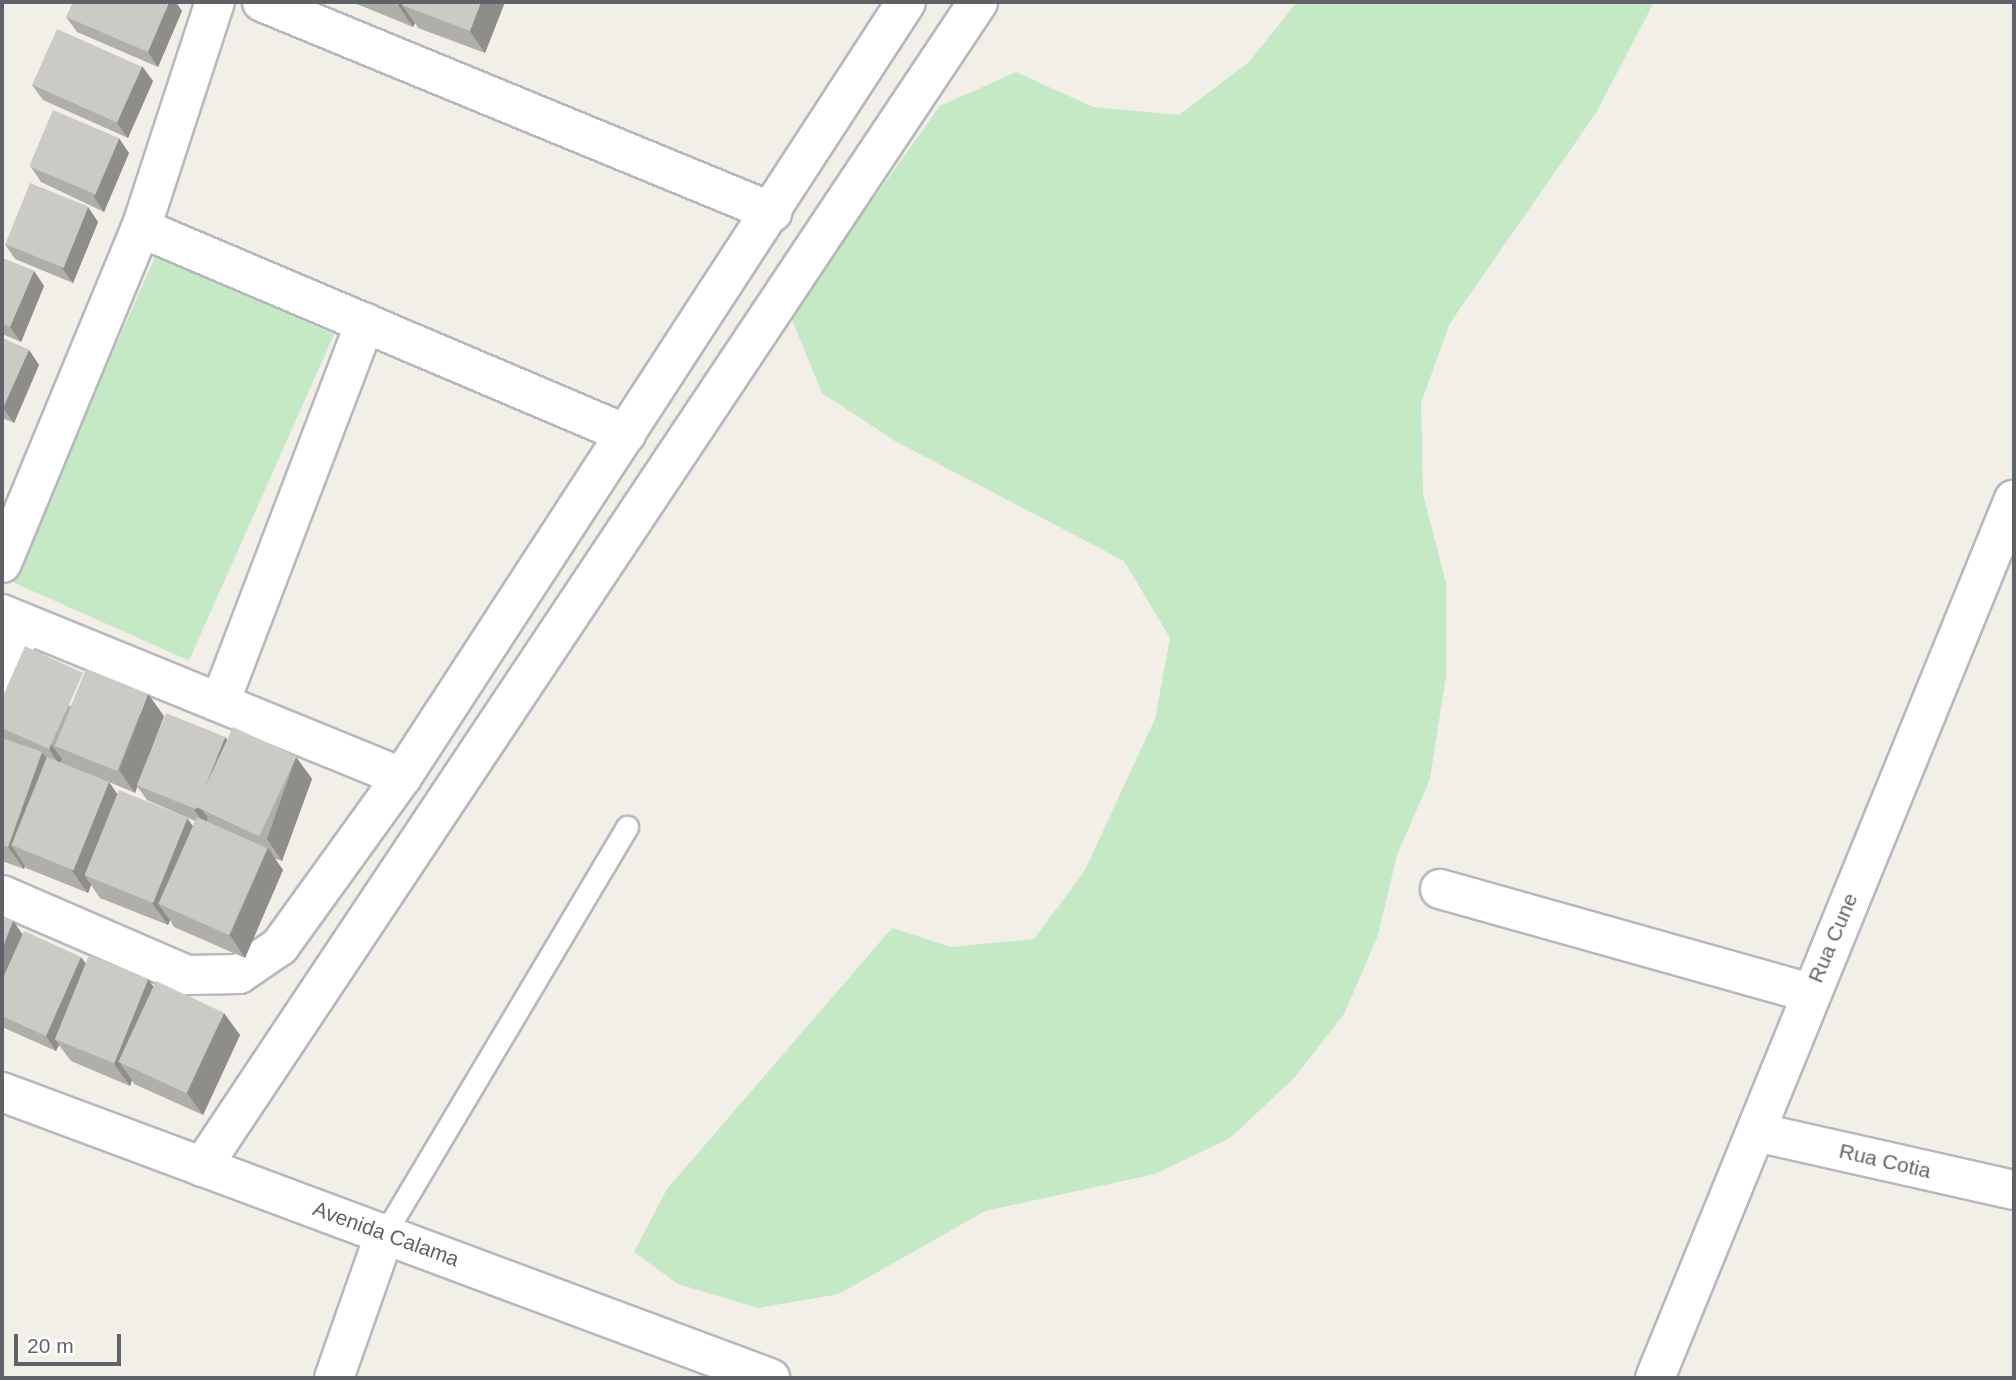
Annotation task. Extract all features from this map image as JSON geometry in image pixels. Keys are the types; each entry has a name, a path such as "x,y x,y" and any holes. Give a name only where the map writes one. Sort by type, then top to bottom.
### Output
{"street":[{"path":"2,563 141,228 215,2"},
{"path":"262,2 772,212"},
{"path":"2,895 187,975 239,974 281,946 402,777 772,212 906,2"},
{"path":"202,1167 978,2"},
{"path":"141,228 626,435"},
{"path":"221,700 365,323"},
{"name":"Rua Cune","path":"1655,1378 2014,499"},
{"path":"2,678 13,618 221,700 402,777"},
{"path":"1440,889 1810,993"},
{"name":"Avenida Calama","path":"2,1092 770,1378"},
{"name":"Rua Cotia","path":"1756,1132 2014,1190"},
{"path":"334,1378 385,1233"}],"lane":[{"path":"385,1233 627,827"}],"green space":[{"path":"1297,2 1654,2 1596,113 1450,323 1421,403 1423,494 1446,583 1446,676 1430,779 1397,855 1378,935 1344,1014 1294,1078 1230,1138 1155,1174 985,1211 839,1294 758,1308 678,1284 634,1252 667,1189 892,928 951,947 1034,939 1084,872 1155,719 1170,638 1124,561 895,441 822,393 790,315 940,106 1016,72 1093,107 1179,115 1249,62"},
{"path":"156,255 334,334 189,660 11,581"}],"building":[{"path":"73,2 169,2 148,52 66,17"},
{"path":"404,2 481,2 470,31 402,5"},
{"path":"57,29 142,67 117,123 32,85"},
{"path":"53,110 119,138 95,194 29,166"},
{"path":"30,183 88,207 64,268 5,244"},
{"path":"2,258 34,271 10,327 2,323"},
{"path":"2,338 29,350 3,408 2,407"},
{"path":"25,646 83,673 49,749 2,728 2,698"},
{"path":"86,669 148,694 117,771 55,746"},
{"path":"166,713 225,737 196,809 137,785"},
{"path":"233,727 296,757 259,836 196,807"},
{"path":"2,738 42,752 8,847 2,844"},
{"path":"47,757 109,782 74,870 11,845"},
{"path":"119,790 188,818 153,903 85,875"},
{"path":"197,817 267,848 229,935 158,904"},
{"path":"2,916 13,921 2,949"},
{"path":"24,931 81,957 46,1036 2,1016 2,980"},
{"path":"89,955 148,979 114,1063 55,1039"},
{"path":"156,981 224,1013 186,1093 118,1062"}]}
